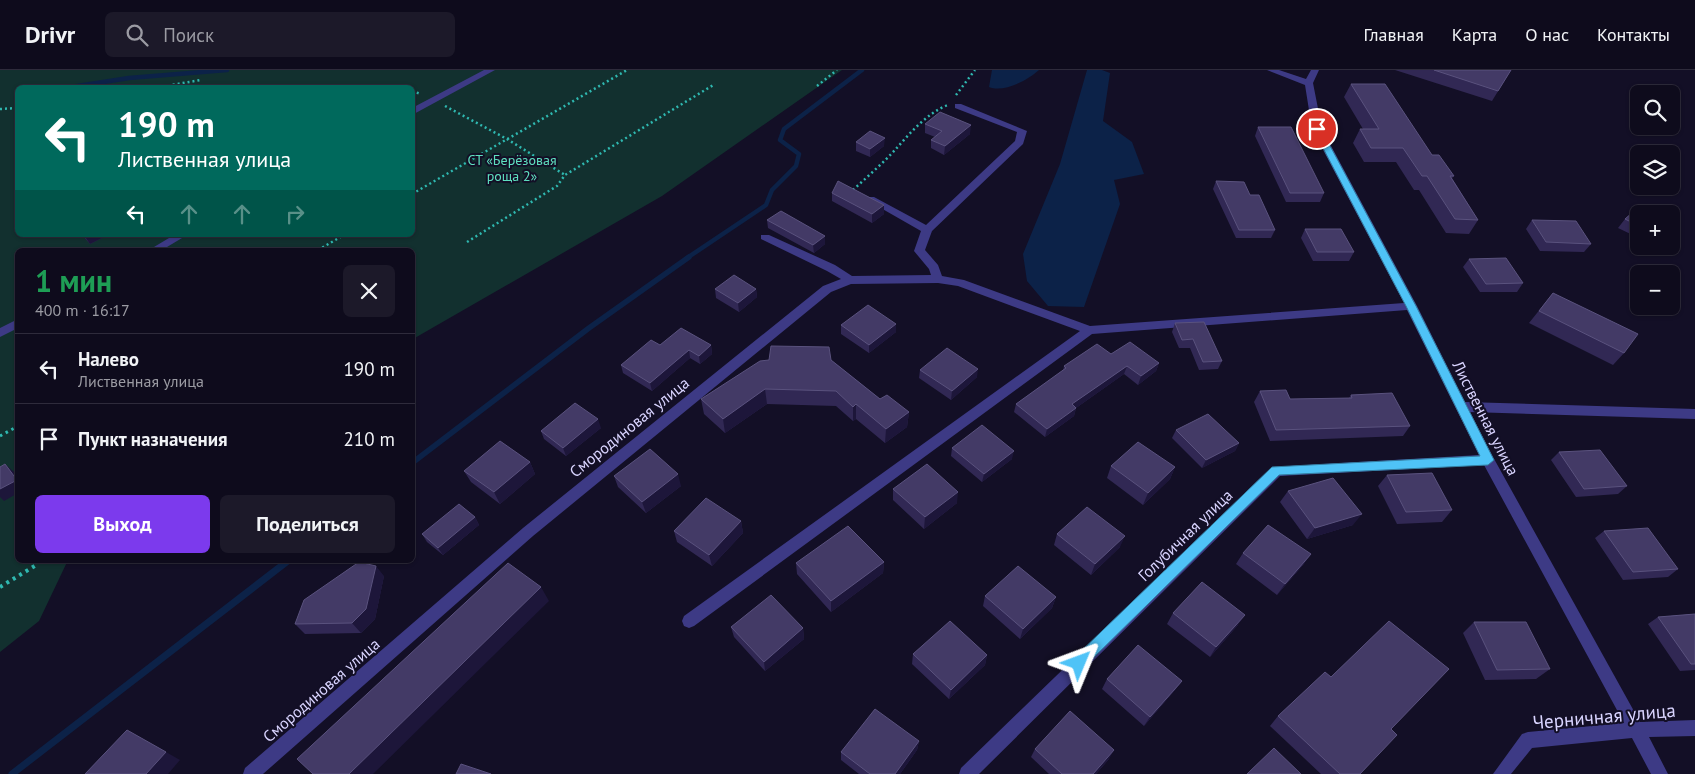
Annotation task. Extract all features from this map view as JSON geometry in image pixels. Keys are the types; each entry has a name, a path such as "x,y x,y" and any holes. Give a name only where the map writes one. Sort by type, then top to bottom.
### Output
{"street":[{"path":"415,110 491,70"},
{"path":"1271,70 1309,83 1315,70"},
{"name":"Лиственная улица","path":"1309,83 1317,129 1411,306 1488,460 1660,774"},
{"path":"938,280 934,268 919,251 927,230 1020,142 1022,131 958,106"},
{"path":"853,190 927,230"},
{"path":"158,248 178,237"},
{"path":"766,237 831,268 850,280"},
{"name":"Смородиновая улица","path":"251,774 528,532 827,289 850,280 938,280 960,283 1089,330"},
{"path":"689,621 1089,330 1411,306"},
{"path":"0,332 15,324"},
{"path":"1462,407 1695,414"},
{"name":"Голубичная улица","path":"968,774 1276,471 1488,460"},
{"name":"Черничная улица","path":"1501,774 1528,740 1636,730 1695,728"}],"path":[{"path":"415,192 628,70"},
{"path":"816,86 837,70"},
{"path":"853,190 895,150 914,128 955,100 975,70"},
{"path":"171,85 201,80"},
{"path":"467,242 557,186 565,175 715,84"},
{"path":"415,92 434,100 507,139 565,175"},
{"path":"0,109 15,108"},
{"path":"321,248 341,237"},
{"path":"0,436 15,428"},
{"path":"0,587 38,564"}],"green space":[{"name":"СТ «Берёзовая роща 2»","path":"0,70 842,70 662,196 415,338 415,248 15,248 15,563 67,563 39,621 0,652"}],"water":[{"path":"992,70 1039,70 1029,78 1009,87 995,88 989,87"},
{"path":"1087,70 1102,70 1110,73 1103,121 1132,142 1144,174 1114,180 1120,204 1084,307 1048,306 1027,281 1023,254 1060,164"}],"building":[{"path":"1434,70 1511,70 1498,91"},
{"path":"1351,84 1385,84 1432,155 1439,155 1454,176 1450,176 1478,220 1455,219 1427,176 1422,176 1403,148 1371,148 1360,129 1379,129"},
{"path":"940,112 971,125 945,146 931,140 942,131 925,124"},
{"path":"1258,127 1291,127 1324,193 1290,193"},
{"path":"870,131 885,138 870,149 856,142"},
{"path":"838,181 884,205 872,214 832,193"},
{"path":"1216,181 1244,182 1250,195 1259,195 1275,230 1239,230"},
{"path":"781,211 825,236 813,245 767,220"},
{"path":"1630,215 1630,222 1625,219"},
{"path":"1532,220 1576,221 1591,244 1546,242"},
{"path":"1305,229 1341,229 1354,252 1317,252"},
{"path":"1506,258 1523,283 1486,284 1469,259"},
{"path":"734,275 756,289 738,303 715,289"},
{"path":"1553,293 1638,334 1624,353 1539,311"},
{"path":"868,305 896,324 869,345 841,325"},
{"path":"1204,322 1222,361 1203,362 1193,339 1182,340 1175,323"},
{"path":"681,328 711,345 699,356 689,350 650,383 621,365 651,340 660,345"},
{"path":"1130,342 1159,363 1141,376 1127,366 1072,404 1076,408 1047,429 1016,404 1066,368 1064,366 1097,344 1111,354"},
{"path":"771,346 829,347 831,360 880,399 887,395 909,412 886,429 856,404 853,407 836,391 765,389 723,419 701,399 760,361 769,360"},
{"path":"947,348 978,369 952,391 920,370"},
{"path":"1286,390 1290,399 1352,398 1351,395 1392,393 1410,426 1276,430 1260,391"},
{"path":"575,403 598,419 563,448 541,431"},
{"path":"1208,414 1239,443 1206,460 1176,430"},
{"path":"982,425 1014,451 984,474 952,448"},
{"path":"500,441 530,462 494,492 464,471"},
{"path":"1138,442 1175,467 1148,493 1111,466"},
{"path":"650,449 678,474 642,502 614,476"},
{"path":"1600,450 1627,486 1584,489 1559,452"},
{"path":"5,464 15,477 15,481 0,489 0,467"},
{"path":"927,464 958,492 925,517 893,489"},
{"path":"1432,473 1452,510 1406,512 1387,475"},
{"path":"1333,478 1362,514 1315,528 1288,491"},
{"path":"706,498 741,521 709,555 674,531"},
{"path":"459,504 475,517 438,548 422,534"},
{"path":"1087,507 1125,536 1095,564 1057,534"},
{"path":"1268,525 1311,554 1285,584 1243,553"},
{"path":"848,526 884,562 831,601 796,563"},
{"path":"1648,528 1678,569 1633,572 1604,531"},
{"path":"358,563 376,566 366,609 352,623 295,624 304,600"},
{"path":"508,563 541,587 349,774 313,774 297,759"},
{"path":"1018,566 1056,597 1023,629 985,596"},
{"path":"1202,582 1245,615 1216,647 1173,613"},
{"path":"771,595 803,628 764,662 731,627"},
{"path":"1695,614 1695,664 1691,664 1658,617"},
{"path":"950,621 987,655 951,690 913,654"},
{"path":"1389,621 1449,669 1391,729 1397,735 1360,774 1340,774 1278,716 1325,672 1331,677"},
{"path":"1474,622 1526,622 1550,669 1497,670"},
{"path":"1138,645 1182,681 1150,717 1107,679"},
{"path":"875,709 919,741 895,774 870,774 841,752"},
{"path":"1070,711 1114,750 1093,774 1062,774 1035,749"},
{"path":"127,730 166,752 146,774 85,774"},
{"path":"1274,748 1301,774 1247,774"},
{"path":"461,764 491,774 456,774"}],"waterway":[{"path":"84,85 129,78 227,70"},
{"path":"687,258 766,205 772,190 796,166 799,154 780,140 784,129 862,70"},
{"path":"415,461 589,328 689,257"},
{"path":"12,774 285,563"}],"route":[{"path":"1079,663 1276,471 1488,460 1411,306 1317,129"}]}
